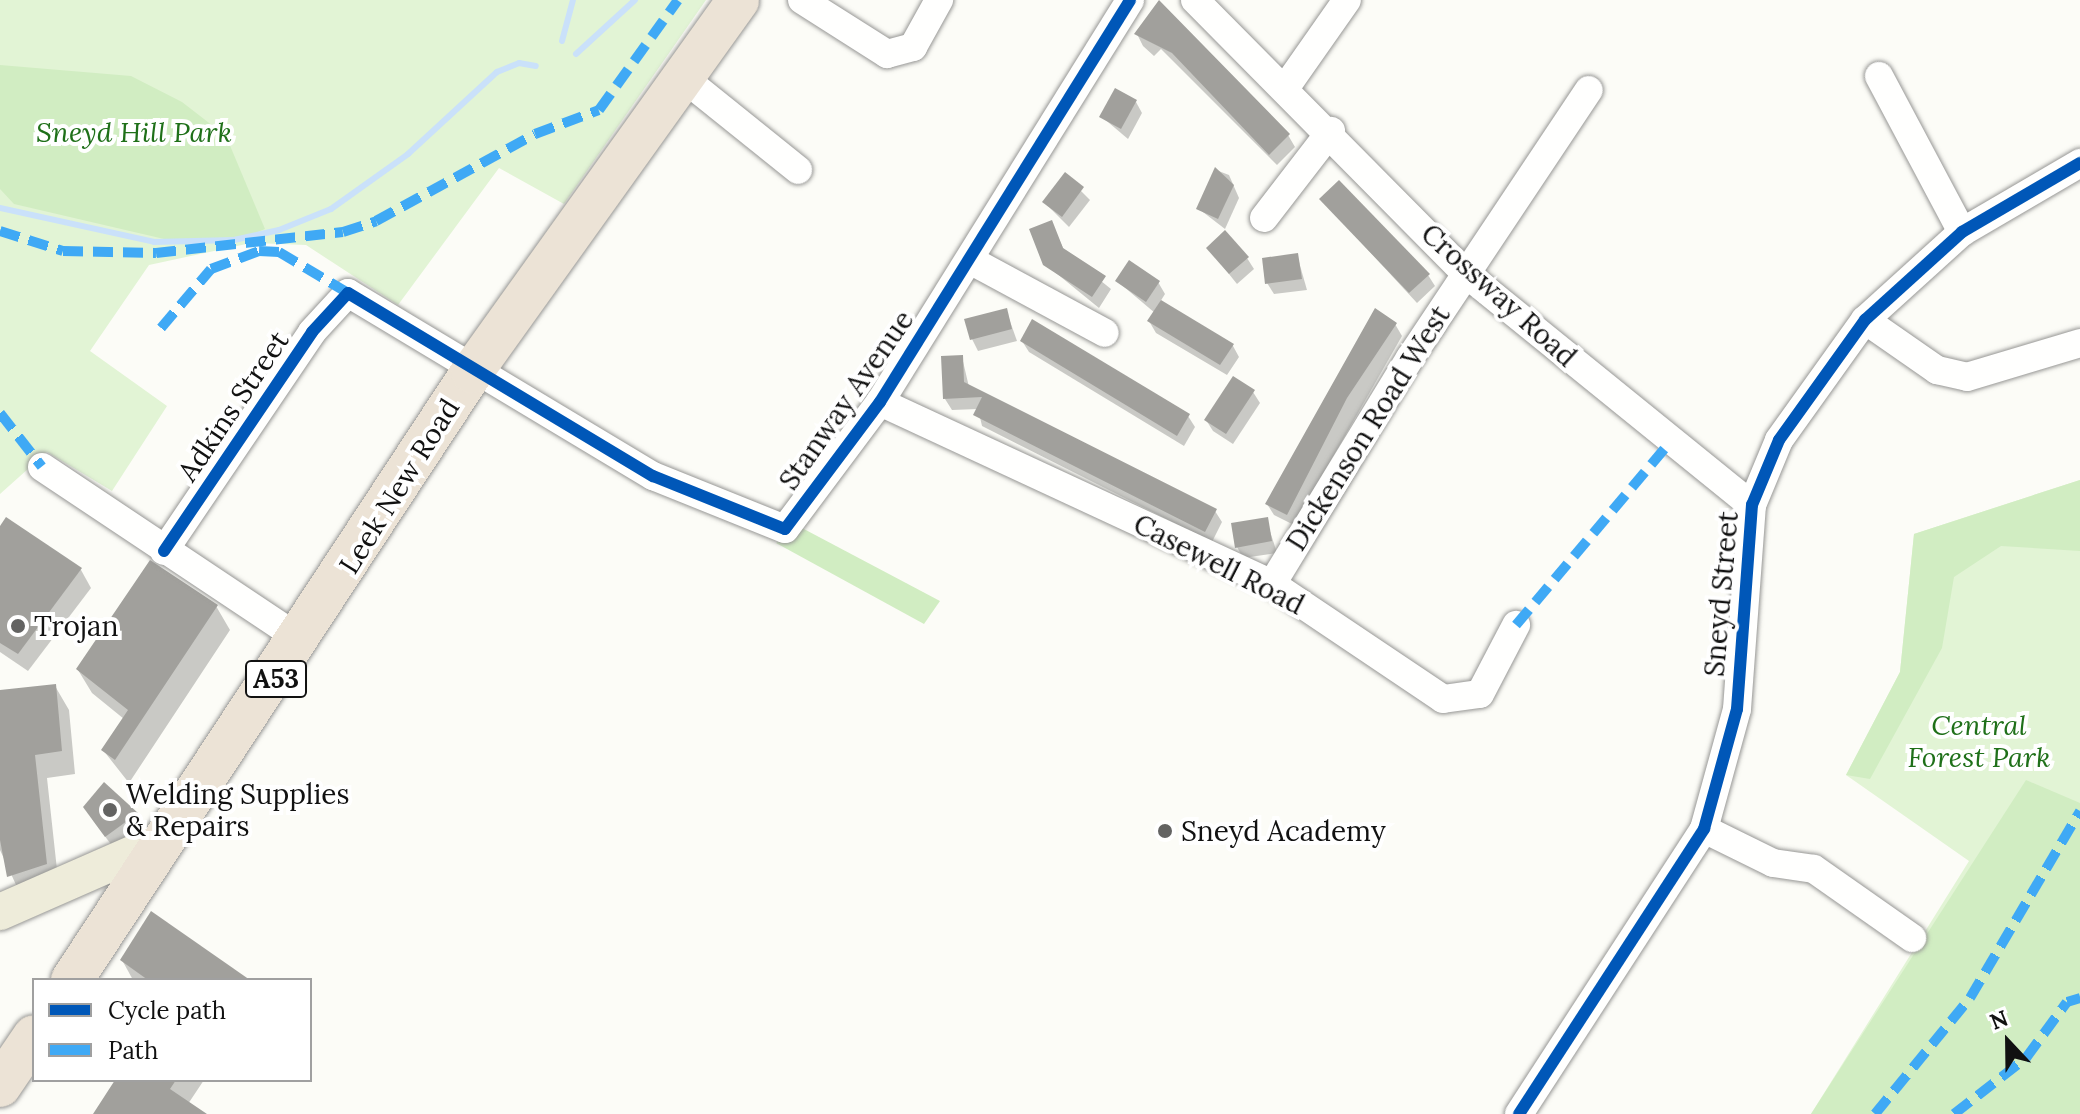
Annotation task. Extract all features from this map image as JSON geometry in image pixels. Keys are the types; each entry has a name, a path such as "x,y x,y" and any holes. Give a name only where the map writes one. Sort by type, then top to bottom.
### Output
{"highway":[{"name":"Leek New Road","path":"73,978 301,640 472,372 685,79 738,0"},
{"path":"0,1086 32,1039"}],"main road":[{"path":"0,912 168,838"}],"street":[{"path":"802,0 887,54 913,47 939,0"},
{"name":"Stanway Avenue","path":"472,372 653,476 785,529 880,402 1130,0"},
{"name":"Crossway Road","path":"1195,0 1331,131 1465,273 1752,505"},
{"path":"1286,87 1347,0"},
{"path":"1879,76 1962,232"},
{"path":"685,79 798,170"},
{"name":"Dickenson Road West","path":"1272,584 1465,273 1589,90"},
{"path":"1264,218 1331,131"},
{"name":"Sneyd Street","path":"1519,1114 1704,829 1737,709 1752,505 1795,414 1865,320 1962,232 2080,163"},
{"path":"970,260 1105,333"},
{"name":"Adkins Street","path":"164,551 312,332 348,293 472,372"},
{"path":"1865,320 1937,370 1967,377 2080,343"},
{"name":"Casewell Road","path":"880,402 1272,584 1443,699 1480,694 1516,625"},
{"path":"42,467 301,640"},
{"path":"1704,829 1773,863 1814,869 1912,938"}],"green space":[{"name":"Sneyd Hill Park","path":"0,0 706,0 564,204 499,168 398,305 306,245 251,243 149,265 90,351 167,406 112,491 47,452 0,494"},
{"path":"0,65 131,76 182,102 226,136 265,229 245,237 177,242 14,204 0,189"},
{"name":"Central Forest Park","path":"2080,480 2080,1114 1811,1114 1969,861 1846,775 1900,672 1914,534"},
{"path":"2080,480 2080,551 2001,546 1954,577 1942,648 1870,779 1846,775 1900,672 1914,534"},
{"path":"802,528 940,601 924,624 776,543"},
{"path":"2026,780 2080,803 2080,1114 1811,1114"}],"building":[{"path":"1159,0 1290,134 1269,155 1172,53 1134,34"},
{"path":"1115,88 1137,100 1121,129 1099,117"},
{"path":"1215,167 1234,185 1218,219 1196,209"},
{"path":"1065,172 1084,187 1062,217 1042,202"},
{"path":"1339,180 1430,274 1409,293 1319,199"},
{"path":"1052,220 1063,248 1106,276 1092,297 1043,265 1029,229"},
{"path":"1225,230 1249,257 1229,274 1206,248"},
{"path":"1298,253 1302,279 1265,284 1262,258"},
{"path":"1129,260 1160,281 1146,302 1115,281"},
{"path":"1161,300 1234,344 1220,365 1147,321"},
{"path":"1007,308 1012,329 970,340 964,319"},
{"path":"1375,308 1397,323 1347,398 1287,515 1265,504"},
{"path":"1032,319 1190,414 1177,436 1020,341"},
{"path":"963,355 964,382 1217,509 1205,532 973,415 982,397 943,399 941,356"},
{"path":"1233,376 1255,390 1226,434 1204,420"},
{"path":"6,517 82,568 18,654 0,643 0,526"},
{"path":"1268,517 1272,541 1235,548 1231,523"},
{"path":"150,560 218,605 115,760 101,750 128,710 76,669"},
{"path":"56,684 62,751 35,755 47,864 7,877 0,840 0,690"},
{"name":"Welding Supplies & Repairs","path":"104,782 138,813 105,837 83,807"},
{"path":"151,911 247,978 145,978 120,960"},
{"path":"114,1082 175,1082 170,1089 207,1114 93,1114"}],"waterway":[{"path":"562,41 573,0"},
{"path":"576,54 635,0"},
{"path":"0,208 154,242 234,240 279,230 331,209 408,154 497,72 519,63 536,66"}],"marked path":[{"path":"0,231 63,251 156,253 343,232 376,221 535,134 599,110 678,0"},
{"path":"161,328 211,269 259,251 279,252 348,293"},
{"path":"0,413 42,467"},
{"path":"1516,625 1670,442"},
{"path":"1875,1114 1970,998 2080,811"},
{"path":"1954,1114 2026,1058 2067,1002 2080,998"}],"cycle path":[{"path":"164,551 312,332 348,293 653,476 785,529 880,402 1130,0"},
{"path":"1519,1114 1704,829 1737,709 1752,505 1779,440 1865,320 1962,232 2080,163"}],"place":[{"name":"Trojan","path":"18,626"},
{"name":"Welding Supplies & Repairs","path":"110,810"},
{"name":"Sneyd Academy","path":"1165,831"}]}
